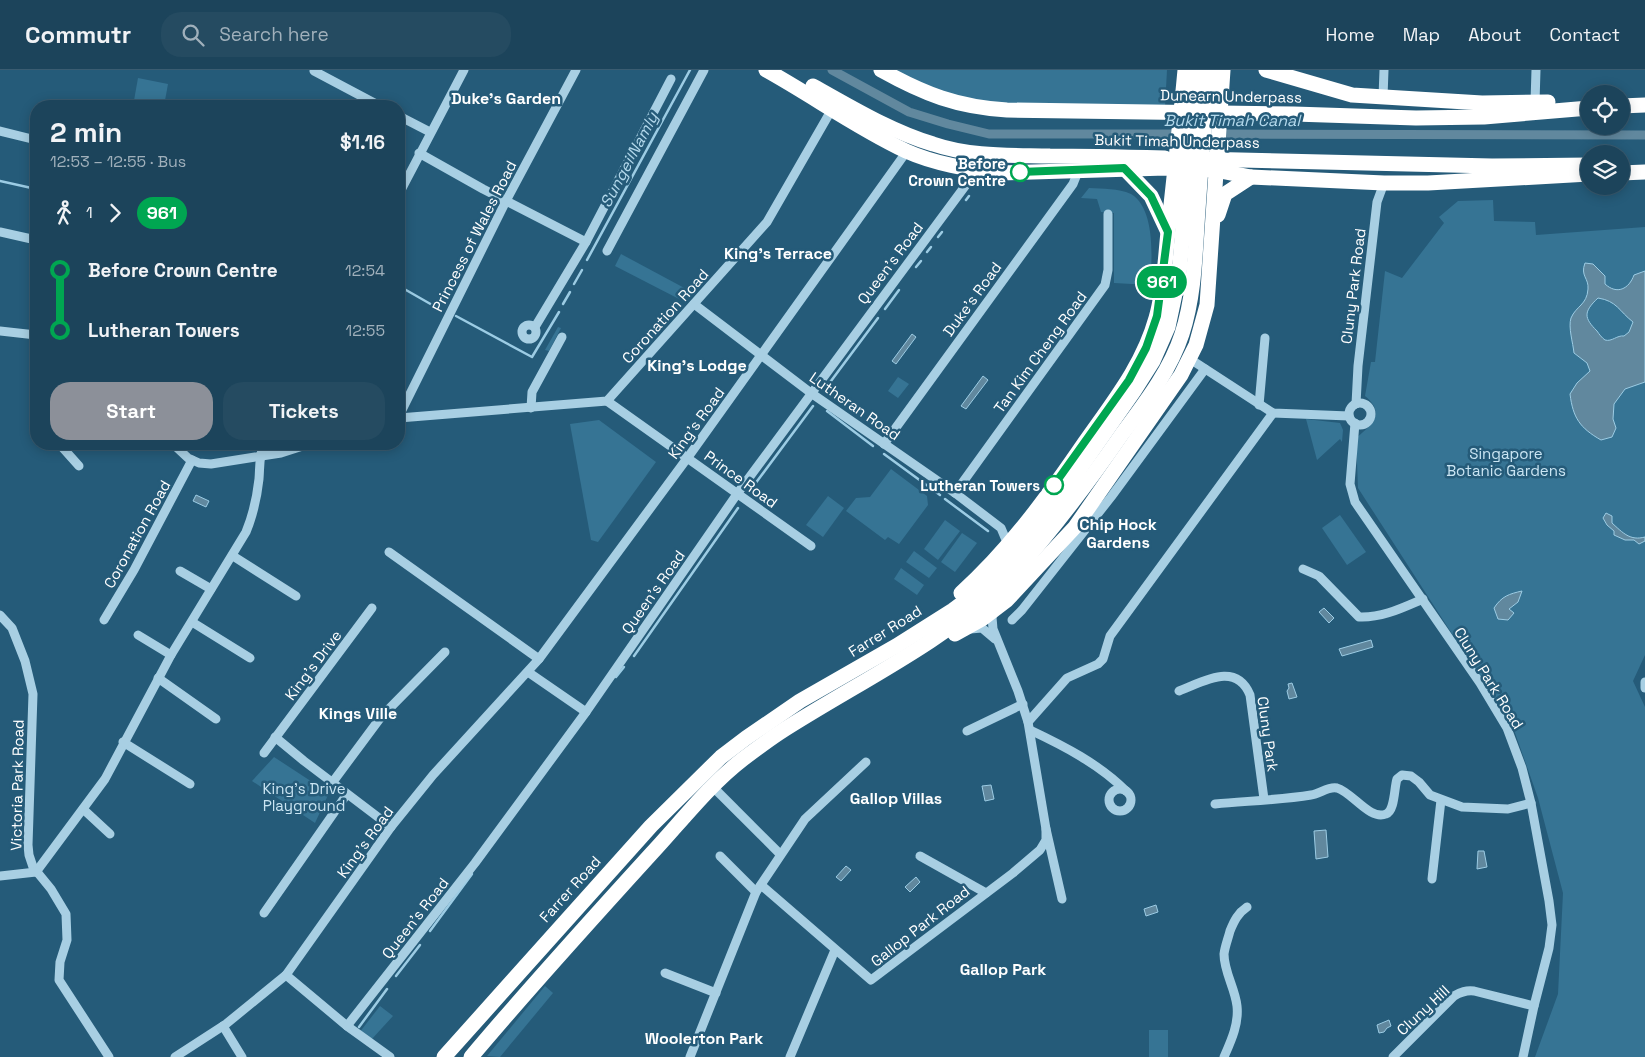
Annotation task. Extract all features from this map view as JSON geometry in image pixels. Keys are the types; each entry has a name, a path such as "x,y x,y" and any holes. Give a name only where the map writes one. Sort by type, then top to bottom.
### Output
{"highway":[{"path":"766,70 907,151 942,164 977,170 999,172 1124,168 1215,170 1251,177 1428,183 1580,175"},
{"name":"Bukit Timah Underpass","path":"784,70 858,111 897,130 933,144 965,152 1007,156 1492,166 1580,165"},
{"name":"Dunearn Underpass","path":"881,70 922,92 950,102 979,108 1007,110 1294,114 1416,118 1484,117 1580,109"},
{"path":"1185,70 1179,122 1190,145"},
{"path":"1190,145 1196,70"},
{"path":"1011,552 1024,526 1129,380 1146,348 1157,316 1175,169 1190,145 1210,70"},
{"path":"902,659 958,632 997,608 1015,593 1076,527 1190,360 1202,328 1207,305 1223,70"},
{"path":"1266,70 1287,74 1352,95 1482,103 1580,100"},
{"path":"1630,100 1645,99"},
{"path":"1630,106 1645,105"},
{"name":"Farrer Road","path":"444,1057 651,826 721,758 746,738 800,701 896,646 953,610 988,584 1011,552 1046,518 1134,391 1161,346 1168,327 1179,275 1190,145"},
{"name":"Farrer Road","path":"471,1057 613,896 713,787 742,760 777,734 902,659 968,614 1005,583 1050,532 1092,478 1144,405 1165,372 1176,350 1182,333 1194,278 1190,145"},
{"path":"1630,165 1645,165"},
{"path":"1124,168 1151,196 1168,232"},
{"path":"1630,173 1645,172"},
{"path":"1213,229 1225,194 1251,177"},
{"path":"1164,263 1175,250 1189,248 1201,252 1210,264"}],"street":[{"path":"405,182 464,70"},
{"name":"Princess of Wales Road","path":"405,405 506,201 576,70"},
{"path":"608,251 704,70"},
{"path":"1383,97 1384,70"},
{"path":"1535,102 1536,70"},
{"path":"314,71 369,100"},
{"path":"535,327 586,242 672,79"},
{"name":"Coronation Road","path":"607,401 766,222 832,109"},
{"path":"405,119 430,132"},
{"path":"0,131 30,138"},
{"name":"King's Road","path":"174,1057 224,1026 286,975 391,827 433,775 539,659 688,457 907,151"},
{"path":"419,153 586,242"},
{"name":"Duke's Road","path":"884,444 1073,184 1080,169"},
{"name":"Queen's Road","path":"347,1026 475,863 586,712 737,494 977,170"},
{"name":"Cluny Park Road","path":"1356,404 1358,366 1378,182"},
{"name":"Tan Kim Cheng Road","path":"955,493 1105,285 1108,270 1108,214"},
{"path":"0,232 30,239"},
{"name":"Lutheran Road","path":"694,304 811,393 1002,528"},
{"path":"0,331 30,334"},
{"path":"531,408 532,392 562,337"},
{"path":"1259,405 1265,338"},
{"path":"1190,360 1273,413 1352,420 1364,424 1371,416 1369,408 1362,403 1350,408 1352,420"},
{"path":"1012,620 1022,610 1111,497 1205,369"},
{"path":"405,417 607,401"},
{"name":"Prince Road","path":"607,401 811,546"},
{"path":"1108,776 1112,783 1109,802 1116,810 1125,810 1128,808 1131,800 1126,791 1108,776 1059,743 1029,726 1067,678 1098,664 1102,659 1110,636 1273,413"},
{"name":"Cluny Park Road","path":"1352,420 1350,484 1355,502 1477,679 1507,728 1522,768 1531,803 1550,901 1552,925 1549,948 1523,1057"},
{"path":"65,450 79,466"},
{"path":"180,450 198,463 211,464 260,457 290,450"},
{"path":"0,876 36,872 104,779 170,655 233,556 251,520 257,494 262,450"},
{"name":"Coronation Road","path":"104,620 134,570 192,460"},
{"path":"1011,552 1002,528 1024,526"},
{"path":"389,552 539,659"},
{"path":"233,556 296,596"},
{"path":"1303,569 1319,576 1359,617 1387,614 1423,600"},
{"path":"180,571 211,589"},
{"name":"King's Drive","path":"264,753 372,608"},
{"name":"Gallop Park Road","path":"997,608 992,617 997,641 1023,704 1029,726 1046,828 1062,899"},
{"name":"Victoria Park Road","path":"0,615 12,628 26,661 33,694 28,845 29,855 36,872 51,889 66,914 68,940 60,962 59,980 109,1057"},
{"path":"192,622 250,658"},
{"path":"958,632 982,628 997,641"},
{"path":"138,635 170,655"},
{"path":"332,783 381,717 444,652"},
{"path":"528,672 586,712"},
{"name":"Cluny Park","path":"1179,691 1227,675 1237,679 1247,687 1250,694 1264,799"},
{"path":"158,678 216,719"},
{"path":"1645,682 1645,688"},
{"path":"967,731 1023,704"},
{"path":"275,737 346,794 391,827"},
{"path":"123,742 190,784"},
{"path":"690,1057 747,913 759,889 780,854 812,812 866,762"},
{"path":"1215,804 1314,795 1330,788 1336,788 1346,792 1376,815 1386,815 1393,806 1393,794 1397,779 1406,775 1419,782 1430,795 1462,807 1508,810 1531,803"},
{"path":"713,787 780,854"},
{"path":"1110,795 1117,790 1126,791"},
{"path":"264,913 346,794"},
{"path":"1432,879 1440,800"},
{"path":"83,809 110,834"},
{"name":"Gallop Park Road","path":"836,950 871,980 1040,850 1046,840 1046,828"},
{"path":"720,856 836,950 790,1057"},
{"name":"Gallop Park Road","path":"920,856 986,893"},
{"path":"1224,1057 1234,1033 1238,1013 1226,965 1225,947 1239,913 1247,907"},
{"path":"665,972 716,993"},
{"path":"286,975 347,1026 390,1057"},
{"name":"Cluny Hill","path":"1393,1057 1454,996 1462,992 1469,990 1534,1006"},
{"path":"224,1026 242,1057"},
{"path":"366,1040 380,1057"}],"green space":[{"path":"893,70 1167,70 1165,107 992,103 938,92"},
{"path":"138,78 168,84 165,100 134,100"},
{"path":"1089,188 1121,191 1131,194 1139,201 1145,211 1151,236 1150,285 1114,283 1114,213 1101,212 1097,199 1081,198"},
{"name":"Singapore Botanic Gardens","path":"1493,200 1494,221 1535,222 1536,235 1645,227 1645,655 1633,681 1645,707 1645,1057 1535,1057 1558,994 1563,893 1538,798 1514,730 1358,488 1356,438 1371,423 1376,413 1375,408 1365,396 1371,362 1375,362 1385,271 1402,278 1444,223 1439,217 1458,201"},
{"path":"621,254 690,291 681,300 615,266"},
{"path":"558,327 561,328 549,351 545,350"},
{"path":"898,377 909,384 898,398 888,391"},
{"path":"1306,419 1340,423 1343,430 1342,442 1340,439 1317,460"},
{"path":"599,420 656,462 598,542 591,540 570,424"},
{"path":"891,469 927,496 928,505 899,544 888,537 885,540 846,511 856,498 870,497"},
{"path":"828,496 844,508 823,537 806,525"},
{"path":"1340,515 1366,552 1347,565 1322,528"},
{"path":"945,520 960,531 938,560 924,549"},
{"path":"962,533 977,543 955,572 941,562"},
{"path":"914,551 937,568 929,578 906,562"},
{"path":"901,568 924,585 917,595 894,579"},
{"name":"King's Drive Playground","path":"274,757 329,793 315,823 252,781"},
{"path":"545,986 553,993 500,1057 487,1056"},
{"path":"380,1006 393,1016 371,1040 359,1033"},
{"path":"1149,1030 1168,1030 1168,1057 1149,1057"}],"shaded area":[{"path":"1585,263 1593,264 1605,276 1605,284 1618,290 1626,287 1634,275 1645,271 1645,382 1625,389 1614,404 1613,419 1616,428 1612,437 1601,440 1588,431 1579,421 1573,410 1570,394 1577,383 1590,371 1587,363 1574,353 1570,326 1573,314 1586,299 1588,285 1584,274","holes":["1598,298 1614,304 1633,322 1629,332 1624,336 1605,340 1588,319 1587,315 1590,307"]},
{"path":"912,334 916,337 896,364 892,361"},
{"path":"983,376 988,380 966,409 961,406"},
{"path":"196,495 209,501 206,507 193,501"},
{"path":"1606,513 1612,516 1612,523 1623,533 1635,538 1645,537 1645,541 1639,544 1634,540 1625,540 1614,535 1614,531 1603,518"},
{"path":"1522,591 1518,602 1509,609 1514,613 1508,620 1498,619 1494,608 1497,604 1506,596"},
{"path":"1324,608 1334,618 1329,623 1319,612"},
{"path":"1371,640 1373,647 1342,656 1339,649"},
{"path":"1292,683 1297,697 1289,699 1288,684"},
{"path":"991,785 994,799 985,801 982,786"},
{"path":"1326,830 1328,857 1316,859 1314,831"},
{"path":"1478,851 1484,851 1487,867 1477,869"},
{"path":"846,866 851,870 841,881 836,877"},
{"path":"916,877 920,882 910,892 905,887"},
{"path":"1156,905 1158,912 1146,916 1144,909"},
{"path":"1389,1020 1391,1026 1384,1032 1379,1033 1377,1025"}],"waterway":[{"name":"Sungei Namly","path":"587,260 690,70"},
{"name":"Bukit Timah Canal","path":"832,70 909,112 989,134 1183,134"},
{"name":"Bukit Timah Canal","path":"1216,134 1645,135"},
{"name":"Sungei Namly","path":"0,181 30,188"},
{"path":"966,200 969,196"},
{"path":"938,237 942,232"},
{"path":"927,252 931,247"},
{"path":"916,267 921,261"},
{"name":"Sungei Namly","path":"574,284 582,270"},
{"name":"Sungei Namly","path":"405,289 441,310"},
{"path":"885,309 899,290"},
{"name":"Sungei Namly","path":"563,304 570,292"},
{"name":"Sungei Namly","path":"456,316 532,357 559,312"},
{"path":"825,389 878,318"},
{"path":"749,492 813,406"},
{"path":"827,411 873,446"},
{"path":"884,454 940,495"},
{"path":"945,499 988,531"},
{"path":"634,656 738,508"},
{"path":"616,677 624,667"},
{"path":"430,931 472,874"},
{"path":"396,976 420,945"},
{"path":"359,1027 387,989"}],"bus line":[{"name":"961","path":"1020,172 1124,168 1151,196 1168,232 1157,316 1146,348 1129,380 1054,485"}],"place":[{"name":"Before Crown Centre","path":"1020,172"},
{"name":"Lutheran Towers","path":"1054,485"}],"district":[{"name":"Duke's Garden","path":"506,98"},
{"name":"King's Terrace","path":"778,253"},
{"name":"King's Lodge","path":"697,365"},
{"name":"Chip Hock Gardens","path":"1118,533"},
{"name":"Kings Ville","path":"358,713"},
{"name":"Gallop Villas","path":"896,798"},
{"name":"Gallop Park","path":"1003,969"},
{"name":"Woolerton Park","path":"704,1038"}]}
